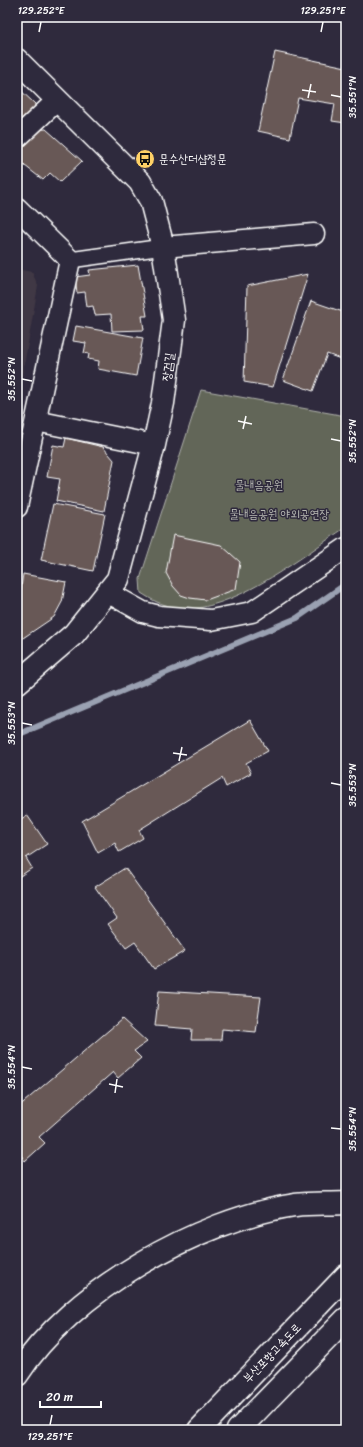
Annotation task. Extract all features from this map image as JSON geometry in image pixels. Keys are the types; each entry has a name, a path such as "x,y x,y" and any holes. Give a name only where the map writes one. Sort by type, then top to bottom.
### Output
{"main road":[{"name":"장검길","path":"17,60 140,182 151,201 163,247 174,320 163,403 154,445 118,579 74,634 17,683"},
{"path":"17,1375 43,1341 71,1312 115,1280 165,1250 207,1230 248,1216 295,1205 346,1203"},
{"name":"부산포항고속도로","path":"198,1430 346,1276"},
{"path":"238,1430 346,1319"}],"street":[{"path":"17,138 50,107"},
{"path":"17,208 70,260"},
{"path":"70,260 163,247 314,234"},
{"path":"17,507 70,260"},
{"path":"36,421 154,445"},
{"path":"107,592 143,612 159,616 211,620 252,612 346,548"}],"shaded area":[{"path":"17,269 32,272 38,286 17,406"}],"green space":[{"name":"물내음공원","path":"201,390 346,416 346,527 291,565 251,589 210,606 187,609 160,603 141,593 140,579"}],"building":[{"path":"275,52 346,67 346,123 332,121 335,104 298,98 290,138 258,131"},
{"path":"17,87 35,104 33,119 17,133"},
{"path":"46,129 82,161 60,182 50,173 43,180 20,162 23,158 17,153 17,146 33,130"},
{"path":"138,265 147,316 142,316 144,330 112,331 111,314 95,315 93,306 87,307 85,292 77,293 75,277 90,275 89,270"},
{"path":"308,274 273,387 244,382 247,286"},
{"path":"311,301 346,313 346,361 327,354 313,391 283,380"},
{"path":"76,326 143,338 136,376 98,369 99,361 88,359 89,354 84,353 86,343 73,341"},
{"path":"66,438 103,447 114,460 104,511 56,501 60,479 47,477 53,445 64,447"},
{"path":"53,504 105,514 93,571 41,560"},
{"path":"173,535 221,545 240,562 236,589 206,600 181,595 173,586 166,573"},
{"path":"23,574 66,582 62,602 54,617 20,640 17,639 17,600 19,601"},
{"path":"250,720 268,751 246,763 251,773 226,787 222,778 139,830 143,838 119,852 115,843 98,853 82,821"},
{"path":"27,815 47,844 26,858 32,868 17,878 17,822"},
{"path":"125,868 185,951 154,969 135,942 126,948 108,924 117,918 95,887"},
{"path":"159,991 261,997 256,1032 222,1029 221,1040 191,1040 192,1029 155,1026"},
{"path":"122,1019 147,1042 134,1051 141,1058 118,1078 113,1072 39,1137 45,1143 25,1161 20,1154 17,1156 17,1108"}],"waterway":[{"path":"17,735 297,618 346,584"}],"place":[{"name":"문수산더샵정문","path":"145,159"}],"park label":[{"name":"물내음공원 야외공연장","path":"279,514"}]}
